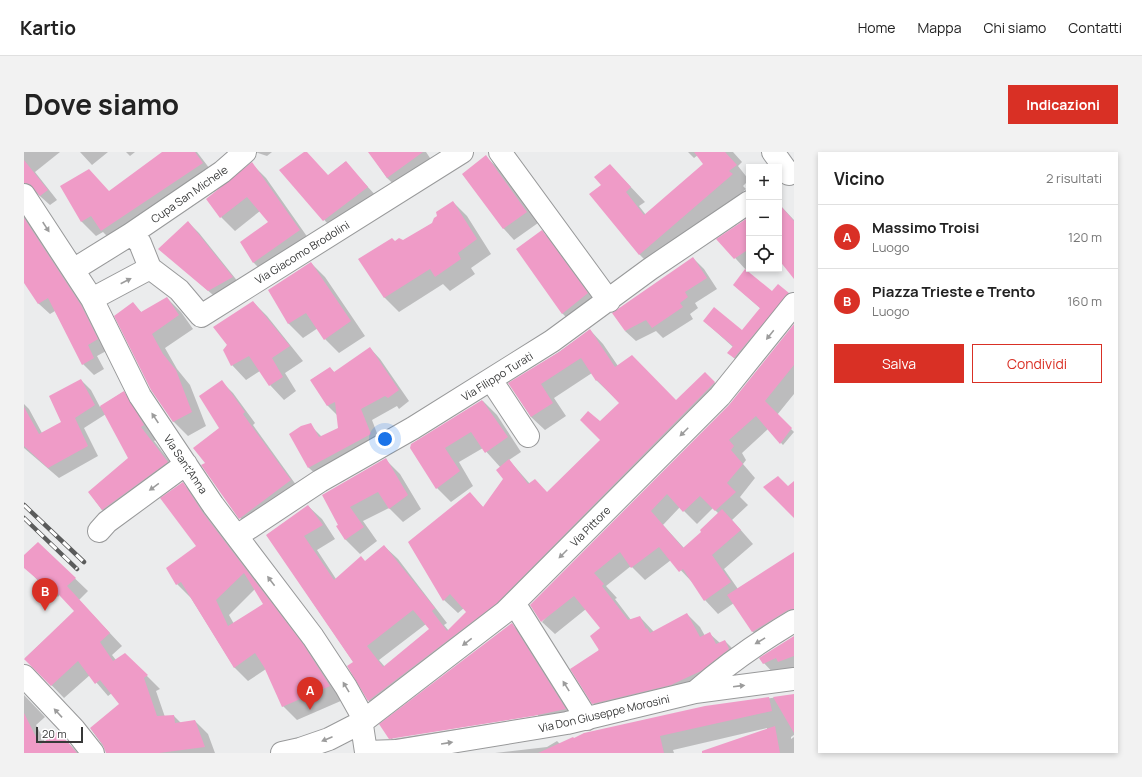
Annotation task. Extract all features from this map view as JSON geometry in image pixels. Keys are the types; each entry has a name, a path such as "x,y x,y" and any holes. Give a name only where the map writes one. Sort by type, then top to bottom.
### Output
{"main road":[{"name":"Cupa San Michele","path":"73,270 131,234 222,172 245,152"},
{"name":"Via Giacomo Brodolini","path":"150,268 179,290 201,316 462,152"},
{"path":"500,152 609,301"},
{"path":"762,152 787,179"},
{"path":"773,152 787,179"},
{"name":"Via Sant'Anna","path":"24,195 92,299 140,396 237,536 313,637 346,687 360,712 366,752"},
{"name":"Via Filippo Turati","path":"237,536 320,481 413,428 552,341 609,301 650,269 746,204"},
{"path":"92,299 150,268 140,243 131,234"},
{"name":"Via Pittore","path":"296,752 329,739 362,722 505,612 720,396 794,304"},
{"path":"491,380 528,436"},
{"path":"99,531 107,522 186,464"},
{"path":"514,603 587,719"},
{"path":"695,692 727,664 751,647 794,621"},
{"path":"24,676 74,729 93,753"},
{"name":"Via Don Giuseppe Morosini","path":"366,752 383,753 404,750 587,719 695,692 794,679"}],"building":[{"path":"162,152 195,152 203,163 101,231 91,216 81,222 60,186 89,169 109,191"},
{"path":"304,152 307,152 328,175 346,161 368,187 323,221 279,170"},
{"path":"368,152 423,152 387,178"},
{"path":"694,152 725,152 737,165 729,171 733,174 639,255 589,194 601,185 594,177 610,164 631,187 626,192 644,215 703,164"},
{"path":"486,155 527,212 503,229 462,174"},
{"path":"24,160 48,190 40,196 30,184 24,183"},
{"path":"252,162 300,230 253,263 240,242 268,222 247,197 220,218 206,199"},
{"path":"453,201 477,239 458,253 461,259 435,277 430,269 384,298 358,259 392,238 395,241 399,238 403,240 432,223 434,218 437,216 436,212"},
{"path":"782,207 794,221 794,279 782,264"},
{"path":"24,218 81,305 98,339 88,345 94,358 82,365 48,298 38,304 24,283"},
{"path":"746,219 746,251 734,259 716,239"},
{"path":"188,221 233,277 208,291 158,249"},
{"path":"542,230 588,293 562,314 516,249"},
{"path":"693,257 707,278 685,292 688,297 680,303 683,307 652,328 646,320 625,331 612,313"},
{"path":"311,262 351,321 324,340 306,313 288,324 268,290"},
{"path":"745,269 746,272 749,272 772,291 778,284 789,293 734,358 727,353 733,346 703,321 714,307 742,330 760,308 733,285"},
{"path":"167,297 179,315 152,334 163,354 176,370 192,412 173,422 151,390 114,316 133,302 141,312"},
{"path":"253,301 290,346 272,358 283,377 269,386 249,356 231,366 223,350 227,345 213,327"},
{"path":"794,324 794,365 765,401 792,428 780,444 756,416 729,440 734,446 731,450 743,464 727,483 736,492 715,511 700,496 683,512 667,494 651,511 683,548 701,532 700,530 722,509 741,530 712,555 731,582 704,601 683,569 679,572 659,547 631,568 620,552 594,573 604,584 602,586 628,620 640,616 646,629 647,628 650,633 687,613 700,637 710,632 716,644 725,640 729,649 701,671 671,685 592,704 570,669 599,650 590,636 600,628 574,596 541,622 530,605 729,405"},
{"path":"590,329 615,367 632,355 676,400 705,372 715,382 497,603 368,701 347,666 353,662 266,535 308,505 323,525 304,536 334,580 361,556 365,561 384,545 435,608 432,611 447,631 466,612 450,594 443,601 408,542 470,492 483,507 503,479 496,470 509,459 528,484 535,479 547,492 600,440 580,420 588,411 600,421 619,403 597,380 596,381 581,358 541,384 553,403 531,417 508,383 559,352","holes":["413,610 429,629 383,667 367,646"]},
{"path":"370,347 399,390 388,398 385,396 361,409 371,434 308,468 289,434 301,426 311,423 319,437 338,428 335,402 327,406 310,380 330,367 334,372"},
{"path":"81,379 95,405 75,418 88,446 48,468 24,446 24,407 39,434 61,422 49,396"},
{"path":"222,380 245,412 243,414 291,480 239,519 201,465 205,463 193,448 219,428 199,396"},
{"path":"124,391 144,425 141,427 168,462 102,510 88,492 128,458 100,406"},
{"path":"482,400 508,437 485,453 471,432 445,448 460,471 436,489 410,448 411,444"},
{"path":"386,458 408,495 389,509 378,492 350,507 364,527 345,540 336,526 338,525 322,495"},
{"path":"778,476 788,486 794,481 794,518 763,487"},
{"path":"183,482 203,513 303,644 330,686 282,707 264,667 255,653 234,668 181,582 176,585 166,568 196,546 160,498","holes":["244,573 263,604 228,626 216,600"]},
{"path":"38,542 76,578 67,586 110,633 100,642 113,661 125,653 148,675 144,678 157,716 174,715 175,723 195,720 205,747 159,753 106,753 103,745 90,728 119,704 100,680 95,684 78,661 51,686 24,659 74,611 47,582 44,585 24,568 24,555"},
{"path":"794,552 794,609 788,610 752,632 727,595"},
{"path":"512,623 566,709 533,716 389,739 379,724"},
{"path":"794,636 794,656 778,662 776,658 763,664 759,658"},
{"path":"794,694 794,733 773,697"},
{"path":"769,697 772,711 660,736 664,753 538,753 584,733 705,706"},
{"path":"24,713 40,745 58,731 77,753 24,753"},
{"path":"775,726 780,753 702,753 702,751"}],"railway":[{"path":"24,505 84,562"},
{"path":"24,518 77,569"}],"place":[{"name":"Piazza Trieste e Trento","path":"45,611"},
{"name":"Massimo Troisi","path":"310,710"}]}
